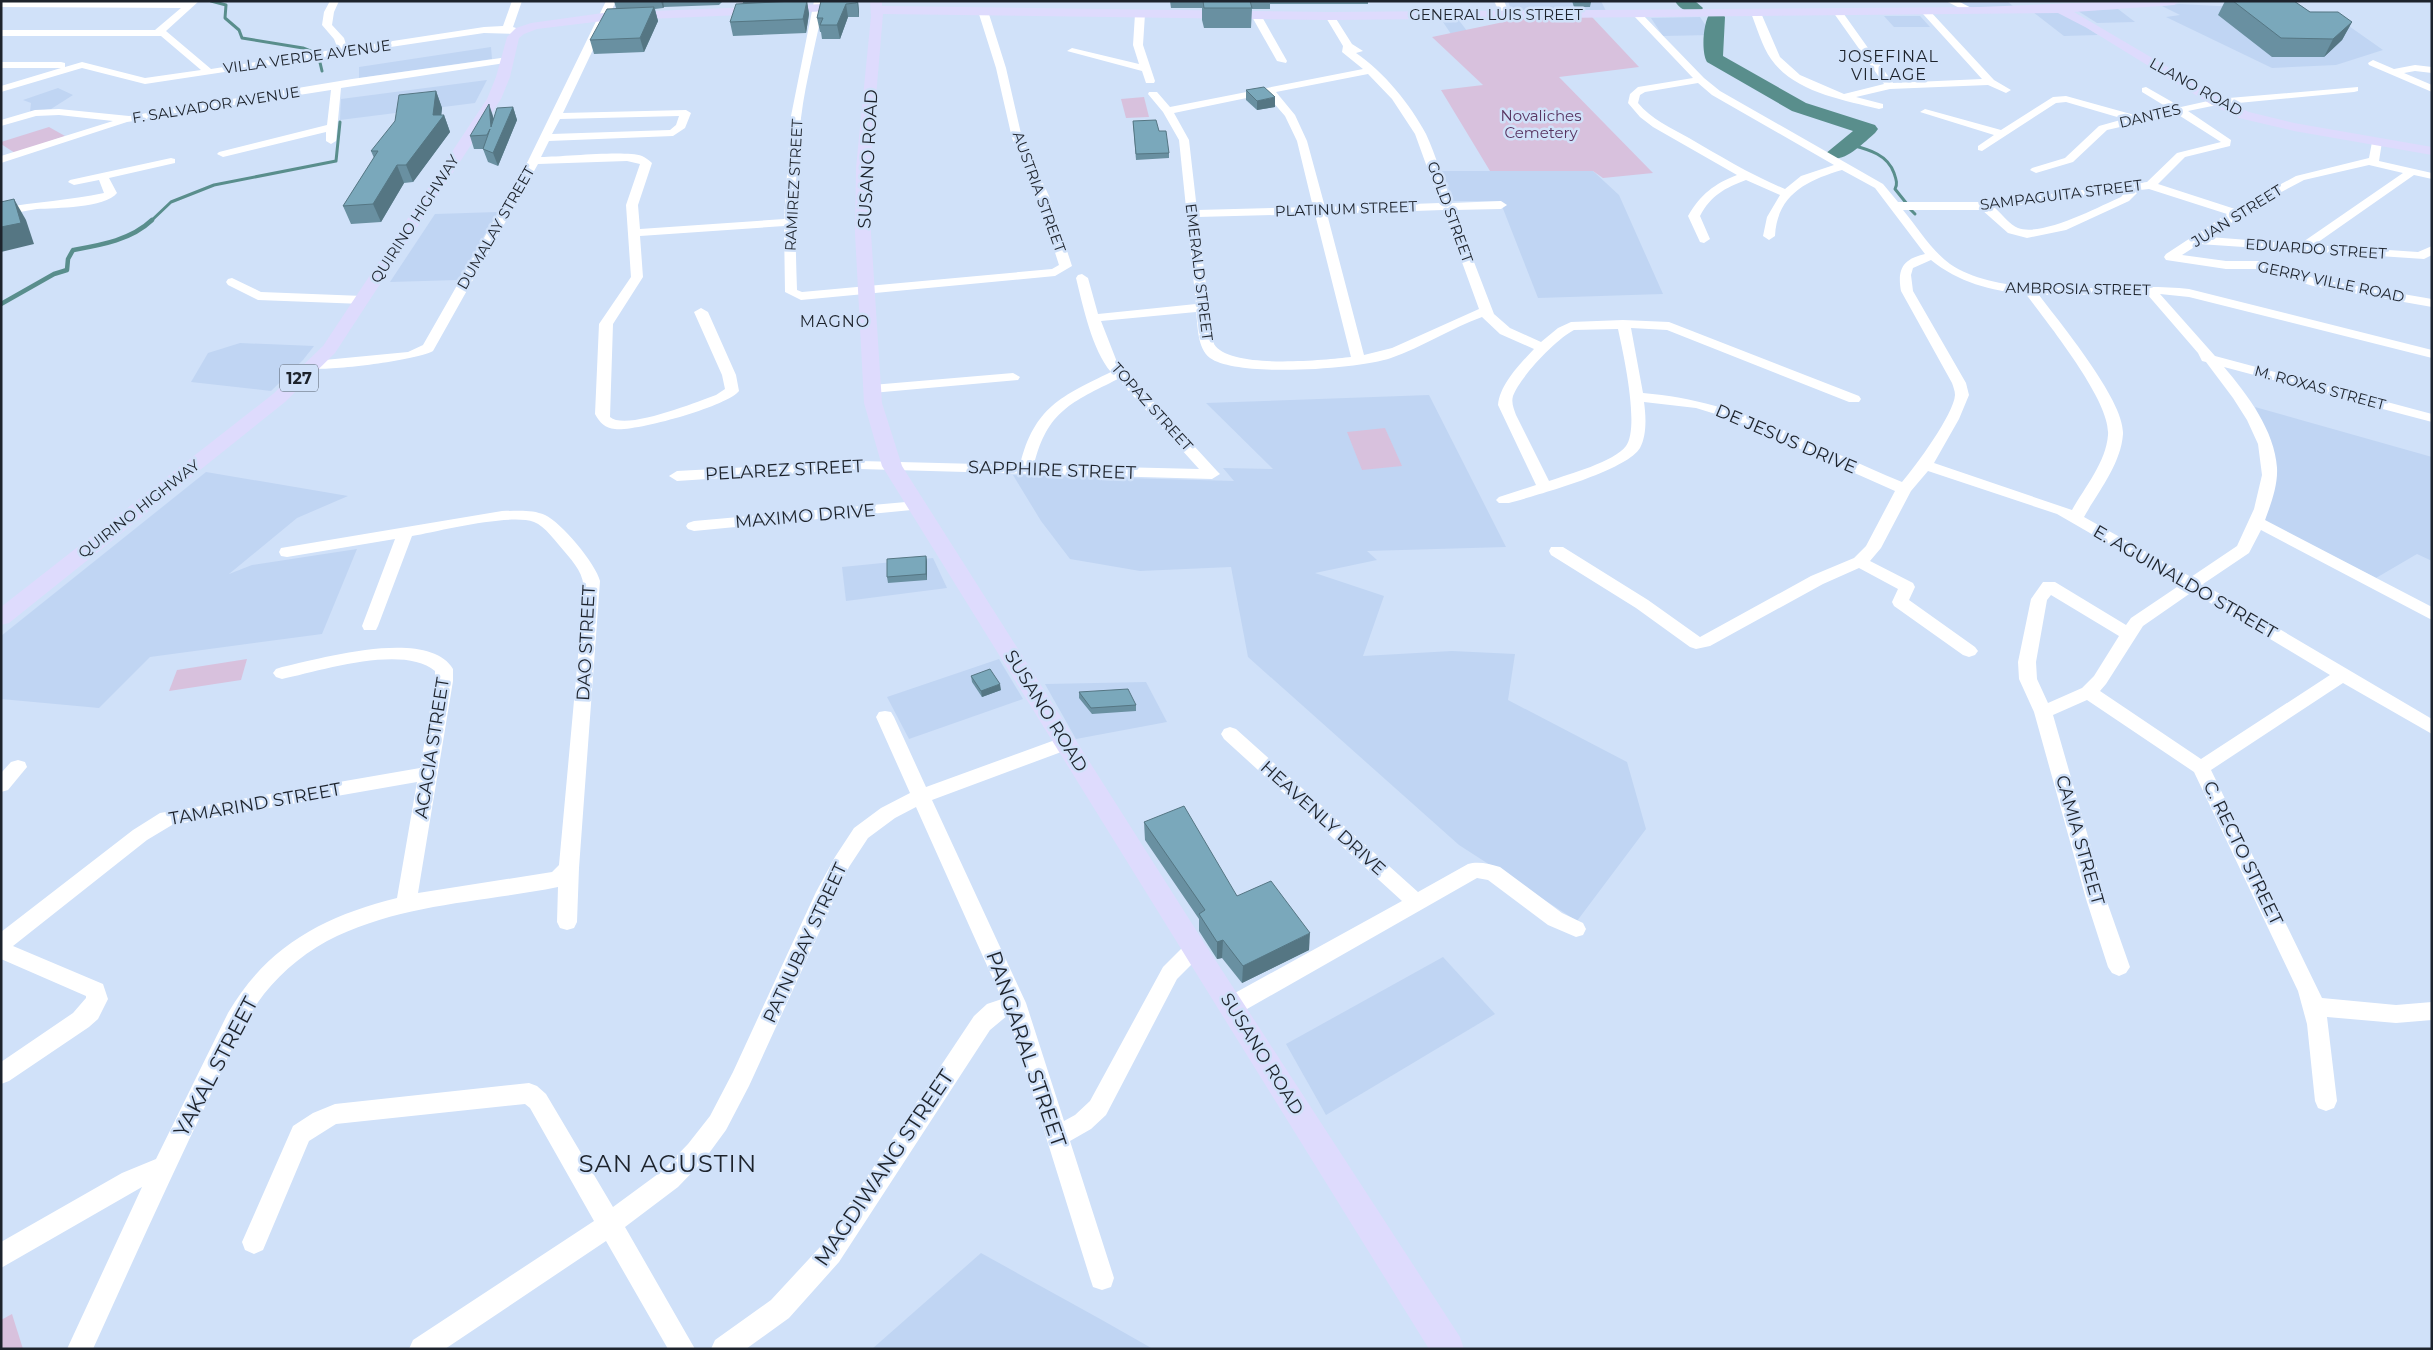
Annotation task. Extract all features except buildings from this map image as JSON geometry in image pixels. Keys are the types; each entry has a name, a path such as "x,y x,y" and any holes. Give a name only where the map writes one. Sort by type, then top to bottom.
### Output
{"main road":[{"name":"GENERAL LUIS STREET","path":"876,6 983,11 1015,7 1140,14 1330,16 1926,12 2059,9 2174,1"},
{"path":"520,31 549,23 602,17 818,5 876,6"},
{"name":"SUSANO ROAD","path":"876,6 863,168 863,233 868,290 873,403 892,466 1194,949 1232,1006 1448,1349"},
{"name":"LLANO ROAD","path":"2059,9 2091,25 2217,102 2244,115 2266,122 2432,151"},
{"name":"QUIRINO HIGHWAY","path":"1,618 279,398 329,349 363,300 428,196 494,99 508,60 512,40 520,31"}],"street":[{"path":"335,1 329,12 327,25 339,38 344,52"},
{"path":"503,29 517,1"},
{"name":"DUMALAY STREET","path":"314,364 408,356 428,348 534,161 611,1"},
{"path":"1499,1 1505,15"},
{"path":"1950,1 1972,11"},
{"path":"1,4 193,3"},
{"path":"156,33 193,3"},
{"name":"RAMIREZ STREET","path":"818,5 800,92 793,164 789,222 791,292 794,295 868,290"},
{"name":"AUSTRIA STREET","path":"868,290 1055,272 1066,266 1043,196 1017,138 1001,68 983,11"},
{"path":"1838,12 1890,86"},
{"path":"1926,12 1990,82 2006,90"},
{"path":"1756,13 1775,57 1780,64 1814,87 1879,106"},
{"path":"1140,14 1138,45 1150,81"},
{"name":"AMBROSIA STREET","path":"1637,14 1700,80 1729,100 1879,186 1900,206 1919,240 1933,256 1947,267 1966,277 2002,288 2030,291 2150,290 2189,293 2432,354"},
{"path":"1256,15 1282,61"},
{"name":"GOLD STREET","path":"1330,16 1348,46 1347,52 1367,66 1396,97 1420,134 1486,311 1493,321 1505,331 1544,348"},
{"name":"VILLA VERDE AVENUE","path":"1,34 167,34 209,72 503,29 520,31"},
{"path":"1072,52 1146,69"},
{"name":"F. SALVADOR AVENUE","path":"1,123 35,114 59,112 129,119 339,86 367,84 380,80 508,60"},
{"path":"2373,63 2432,89"},
{"path":"1,65 82,65 145,81 209,72"},
{"path":"1,89 82,65"},
{"path":"1168,111 1269,91 1367,66"},
{"path":"2392,72 2415,68 2432,70"},
{"path":"1700,80 1642,89 1635,94 1633,103 1646,118 1746,176 1786,193"},
{"path":"1844,97 1890,86 1990,82"},
{"path":"331,141 339,86"},
{"name":"DANTES","path":"2036,170 2069,160 2103,128 2136,118 2217,102 2354,89"},
{"name":"SAMPAGUITA STREET","path":"1900,206 1985,206 2150,185 2181,154 2226,144 2226,140 2221,136 2146,90"},
{"path":"1269,91 1284,106 1297,128 1359,361"},
{"name":"EMERALD STREET","path":"1153,94 1168,111 1184,140 1190,214 1207,344 1210,350 1228,360 1265,363 1359,361 1396,351 1448,325 1486,311"},
{"path":"1982,148 2053,100 2059,99 2136,118"},
{"path":"1925,112 2002,134"},
{"path":"545,138 671,133 678,130 686,113 556,116"},
{"path":"1,160 129,119"},
{"path":"223,154 332,127"},
{"path":"2368,162 2375,157 2377,142"},
{"path":"534,161 618,158 644,161 646,165 632,205 637,277 606,324 602,414 609,423 621,426 634,424 721,398 732,391 733,383 701,312"},
{"path":"74,182 171,160"},
{"path":"2368,162 2432,176"},
{"name":"JUAN STREET","path":"2170,257 2198,240 2235,213 2282,187 2314,173 2368,162"},
{"path":"1769,236 1771,220 1786,193 1795,183 1843,166"},
{"path":"2303,247 2412,172"},
{"path":"1,212 35,206 70,204 108,196 111,193 102,176"},
{"path":"1704,239 1694,216 1703,198 1712,190 1746,176"},
{"path":"2150,185 2235,213"},
{"path":"1985,206 2012,230 2027,234 2062,227 2125,199 2136,187"},
{"name":"PLATINUM STREET","path":"1190,214 1501,205"},
{"path":"634,233 789,222"},
{"name":"EDUARDO STREET","path":"2198,240 2420,256 2432,250"},
{"path":"1558,551 1628,595 1696,643 1704,642 1817,580 1860,562 1873,548 1904,489 1924,465 1952,419 1962,395 1958,383 1907,291 1904,279 1904,272 1907,266 1914,261 1933,256"},
{"name":"GERRY VILLE ROAD","path":"2170,257 2226,265 2259,265 2274,268 2313,282 2432,303"},
{"name":"TOPAZ STREET","path":"1082,278 1105,352 1119,373 1212,474"},
{"path":"232,282 258,296 363,300"},
{"path":"2043,712 2088,692 2100,680 2128,634 2146,615 2193,585 2243,549 2257,522 2265,495 2270,467 2264,441 2242,401 2150,290"},
{"path":"2030,291 2101,392 2114,419 2116,431 2110,455 2075,518"},
{"path":"1094,318 1203,307"},
{"path":"1504,500 1545,487 1620,458 1633,448 1638,437 1636,397 1623,324"},
{"path":"1545,487 1505,405 1506,396 1544,348 1564,329 1571,326 1660,324 1680,329 1854,399"},
{"name":"M. ROXAS STREET","path":"2207,358 2432,418"},
{"path":"1026,469 1035,433 1044,419 1059,406 1075,396 1119,373"},
{"path":"872,389 1012,377"},
{"name":"DE JESUS DRIVE","path":"1636,397 1690,402 1716,409 1779,433 1904,489"},
{"name":"PELAREZ STREET","path":"677,476 860,465 892,466"},
{"name":"E. AGUINALDO STREET","path":"1924,465 2048,505 2075,518 2193,585 2432,728"},
{"name":"SAPPHIRE STREET","path":"892,466 1212,474"},
{"name":"MAXIMO DRIVE","path":"694,526 917,506"},
{"name":"DAO STREET","path":"287,552 502,516 526,516 541,519 550,525 582,562 590,576 592,591 569,868 567,922"},
{"path":"2257,522 2432,614"},
{"path":"370,626 406,533"},
{"path":"1860,562 1907,587 1900,602 1969,651"},
{"name":"CAMIA STREET","path":"2119,967 2096,899 2043,712 2028,679 2027,662 2039,598 2050,586 2128,634"},
{"name":"ACACIA STREET","path":"282,673 348,659 389,654 412,655 432,660 444,669 444,681 430,773 406,903"},
{"name":"C. RECTO STREET","path":"2326,1101 2315,1008 2301,973 2201,768 2343,675"},
{"path":"2088,692 2201,768"},
{"name":"PANGARAL STREET","path":"885,717 1015,1003 1102,1278"},
{"name":"HEAVENLY DRIVE","path":"1230,734 1417,903"},
{"name":"PATNUBAY STREET","path":"422,1349 610,1224 670,1179 696,1152 718,1123 741,1079 826,892 860,833 888,813 922,796 1066,743"},
{"path":"1,785 18,768"},
{"name":"TAMARIND STREET","path":"1,944 140,835 167,818 430,773"},
{"name":"YAKAL STREET","path":"80,1349 164,1168 249,997 275,967 328,931 361,916 406,903 557,879 569,868"},
{"path":"1232,1006 1474,870 1484,870 1493,873 1555,919 1576,929"},
{"path":"1057,1136 1083,1122 1098,1108 1170,973 1194,949"},
{"path":"1,950 94,990 97,999 90,1012 81,1020 1,1074"},
{"name":"MAGDIWANG STREET","path":"724,1349 780,1309 830,1254 982,1023 995,1011 1015,1003"},
{"path":"2315,1008 2396,1014 2432,1011"},
{"path":"254,1242 301,1134 321,1120 335,1114 529,1093 538,1100 682,1349"},
{"path":"1,1256 130,1181 164,1168"}],"shaded area":[{"path":"1508,1 1601,1 1606,11 1511,10"},
{"path":"1953,1 2007,1 2014,7 1969,8"},
{"path":"2180,4 2329,12 2383,50 2336,65 2272,68 2166,17 2180,15 2162,6"},
{"path":"2118,9 2135,22 2097,23 2078,11"},
{"path":"2061,11 2098,35 2064,36 2033,12"},
{"path":"1884,16 1920,16 1930,27 1894,27"},
{"path":"1700,17 1712,35 1663,36 1651,18"},
{"path":"1441,19 1458,19 1467,31 1451,34"},
{"path":"491,47 492,59 359,78 359,67"},
{"path":"487,80 475,103 340,120 341,99"},
{"path":"58,88 73,95 51,109 30,112 31,103 23,100"},
{"path":"1442,171 1593,171 1619,195 1663,294 1538,298 1500,201 1453,201"},
{"path":"498,212 458,280 390,282 435,214"},
{"path":"240,343 314,346 303,360 271,391 191,382 208,353"},
{"path":"1429,395 1506,547 1367,551 1377,560 1315,573 1384,596 1363,656 1452,651 1515,654 1508,700 1627,762 1646,829 1577,921 1459,845 1248,657 1231,567 1140,571 1070,559 1041,521 1013,475 1234,481 1223,468 1273,469 1206,403"},
{"path":"2255,407 2432,457 2432,561 2417,554 2376,578 2265,521 2277,468 2270,442"},
{"path":"206,472 348,496 297,518 229,574 252,565 357,549 322,634 150,657 99,708 1,699 1,636"},
{"path":"933,558 947,588 846,601 842,567"},
{"path":"999,659 1023,699 909,739 887,697"},
{"path":"1146,682 1167,722 1076,739 1045,684"},
{"path":"1443,957 1495,1014 1326,1115 1286,1044"},
{"path":"981,1253 1102,1320 1153,1349 872,1349"}],"green space":[{"name":"Novaliches Cemetery","path":"1592,17 1639,67 1559,77 1653,173 1603,178 1593,171 1490,171 1441,90 1483,85 1432,37 1518,19"},
{"path":"1144,97 1149,117 1126,118 1121,99"},
{"path":"49,127 65,136 15,153 1,144 1,142"},
{"path":"1385,428 1402,466 1362,470 1347,432"},
{"path":"247,659 241,680 169,691 177,670"},
{"path":"12,1314 23,1349 1,1349 1,1320"}],"waterway":[{"path":"211,1 226,5 225,18 239,30 242,38 303,48 318,54 322,71"},
{"path":"1683,1 1694,8"},
{"path":"1716,17 1713,43 1714,58 1799,107 1868,129 1835,154"},
{"path":"151,221 171,202 214,185 336,161 340,122"},
{"path":"1848,144 1881,156 1891,166 1897,183 1895,189 1907,204"},
{"path":"1910,209 1915,214"},
{"path":"1,304 54,274 67,270 68,259 73,250 115,241 144,227 152,220"}],"district":[{"name":"JOSEFINAL VILLAGE","path":"1889,65"},
{"name":"MAGNO","path":"835,321"},
{"name":"SAN AGUSTIN","path":"668,1164"}]}
